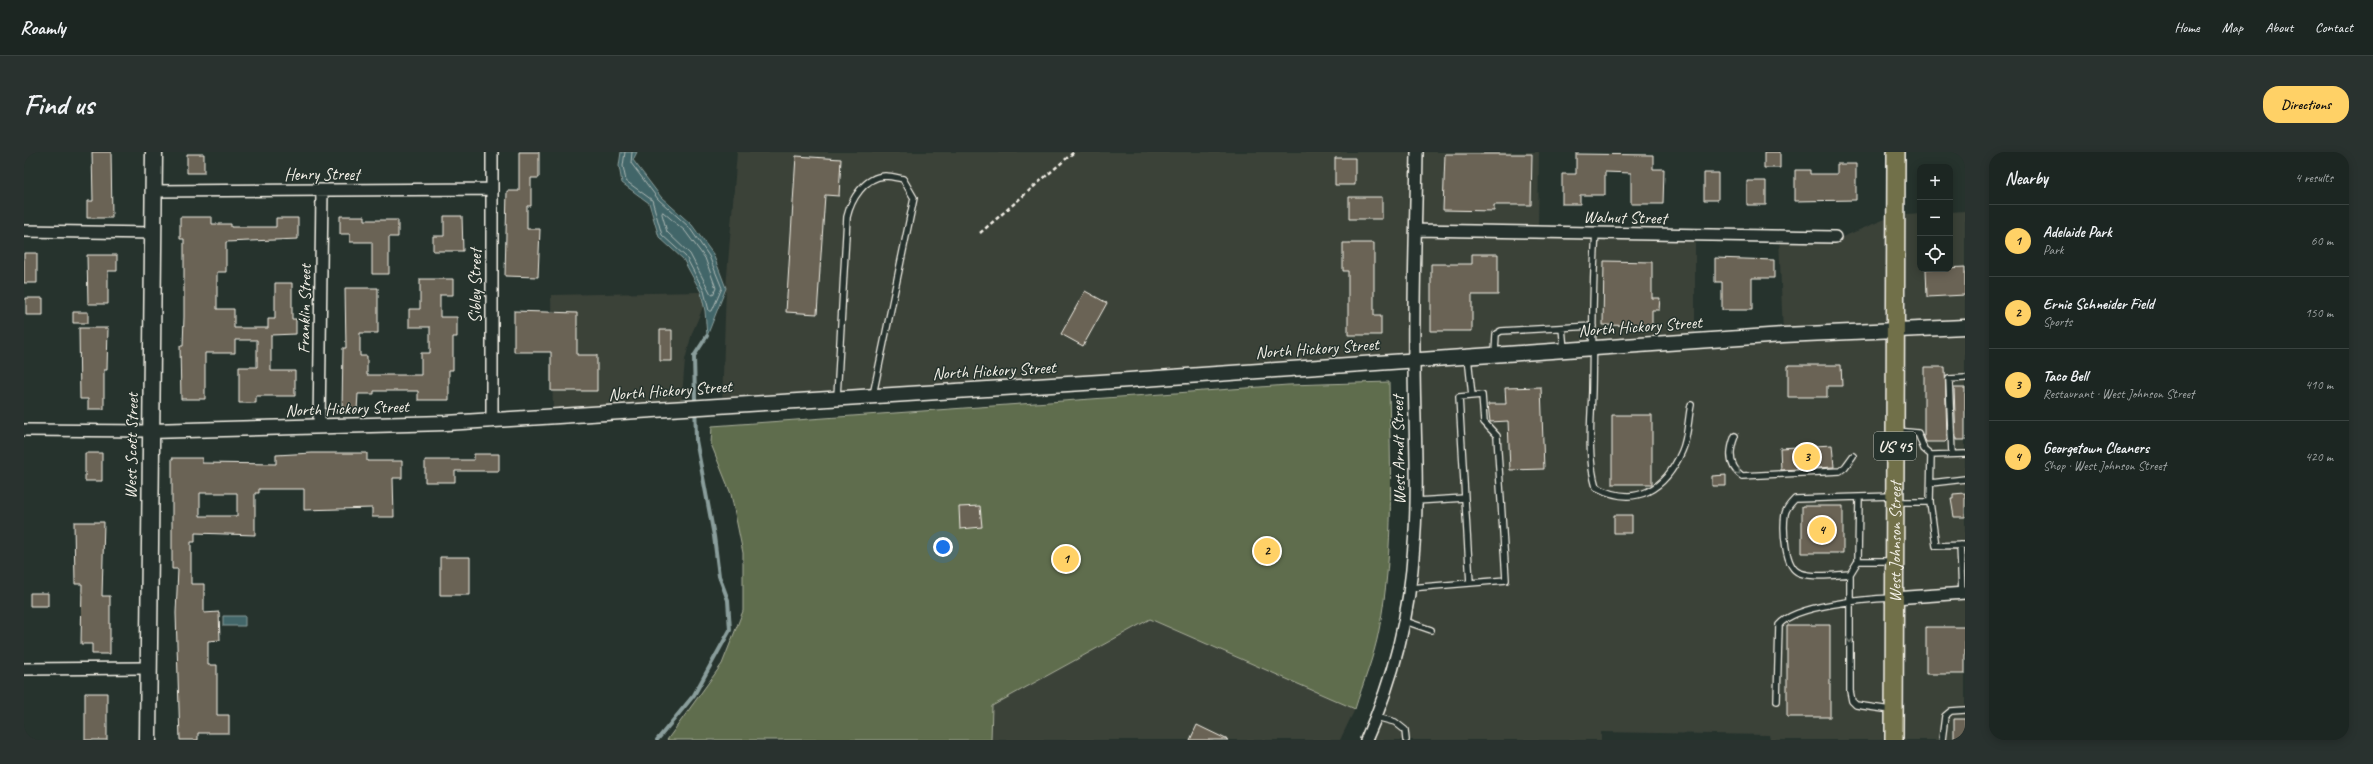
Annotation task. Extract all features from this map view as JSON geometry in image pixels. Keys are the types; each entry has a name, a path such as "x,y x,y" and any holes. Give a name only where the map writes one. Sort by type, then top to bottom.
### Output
{"main road":[{"name":"West Scott Street","path":"148,740 154,152"},
{"name":"West Johnson Street","path":"1894,740 1896,152"}],"street":[{"name":"Sibley Street","path":"492,152 492,420"},
{"name":"West Arndt Street","path":"1366,740 1376,717 1396,658 1405,621 1415,540 1414,359 1417,152"},
{"name":"Henry Street","path":"153,191 492,189"},
{"name":"Franklin Street","path":"319,427 322,191"},
{"name":"Walnut Street","path":"1416,230 1835,237"},
{"path":"24,231 153,233"},
{"name":"North Hickory Street","path":"24,430 150,431 319,427 492,420 837,397 1100,382 1495,353 1965,327"},
{"path":"1894,598 1963,594"},
{"path":"24,669 148,668"}],"lane":[{"path":"837,397 847,217 851,201 860,190 871,181 884,176 903,179 914,198 873,395"},
{"path":"1596,234 1592,326 1591,470 1596,487 1608,493 1628,497 1653,490 1661,484 1683,450 1691,405"},
{"path":"1495,353 1496,334 1501,331 1592,326"},
{"path":"1562,328 1564,349"},
{"path":"1468,355 1472,396"},
{"path":"1952,454 1949,380 1965,378"},
{"path":"1410,588 1470,583 1506,580 1497,436 1484,422 1482,395 1459,397 1470,583"},
{"path":"1895,431 1918,433 1924,449 1931,455 1965,454"},
{"path":"1735,436 1731,455 1732,465 1742,476 1840,470 1845,468 1853,456"},
{"path":"1931,455 1930,502 1936,546 1962,545 1963,594"},
{"path":"1930,483 1965,479"},
{"path":"1415,501 1465,498"},
{"path":"1859,498 1858,561 1850,574 1850,691 1852,701 1856,705 1894,710"},
{"path":"1850,574 1814,576 1799,573 1791,566 1787,556 1785,513 1790,503 1795,499 1859,498 1930,502"},
{"path":"1858,561 1894,561"},
{"path":"1777,701 1779,625 1784,619 1797,614 1850,601 1894,598"},
{"path":"1405,621 1431,630"},
{"path":"1942,740 1945,716 1951,711 1965,710"},
{"path":"1376,717 1395,722 1405,730 1406,740"}],"path":[{"path":"980,233 1074,152"}],"shaded area":[{"path":"737,152 1539,152 1538,232 1695,235 1695,340 1783,334 1779,237 1840,238 1895,215 1917,213 1917,272 1953,272 1953,212 1965,211 1965,740 1770,740 1769,735 1601,732 1601,740 1366,740 1410,592 1414,359 722,404 726,288"},
{"path":"701,292 704,305 692,333 685,360 681,407 553,416 551,295"},
{"path":"1150,619 1355,709 1340,740 991,740 992,706"}],"green space":[{"path":"1389,382 1390,507 1384,599 1377,640 1355,709 1150,619 992,706 991,740 667,740 722,664 743,611 743,553 731,494 711,444 712,426 1288,385"}],"water":[{"path":"621,152 637,152 633,160 661,197 692,225 713,254 726,288 707,336 705,311 701,292 683,259 659,237 649,203 622,183 619,166"},
{"path":"223,616 245,616 245,626 223,626"}],"building":[{"path":"92,152 111,152 112,218 87,218 87,201 93,201"},
{"path":"519,152 539,152 539,178 531,178 531,206 527,206 527,229 540,229 538,277 505,276 507,191 519,191"},
{"path":"1764,152 1780,152 1780,168 1764,168"},
{"path":"187,154 204,154 204,173 187,173"},
{"path":"1445,154 1532,154 1531,205 1494,205 1494,211 1443,210"},
{"path":"1576,154 1653,155 1653,169 1664,169 1663,204 1631,204 1631,173 1605,172 1605,195 1580,195 1580,204 1562,204 1562,174 1576,174"},
{"path":"796,156 841,159 839,196 825,195 817,314 786,312"},
{"path":"1335,158 1355,158 1355,185 1335,185"},
{"path":"1837,164 1856,164 1856,200 1795,201 1795,170 1810,170 1810,174 1837,174"},
{"path":"1704,173 1718,173 1718,200 1704,200"},
{"path":"1747,181 1766,181 1766,205 1747,205"},
{"path":"1349,197 1382,197 1382,219 1349,219"},
{"path":"340,216 365,216 365,220 398,220 398,237 389,237 389,274 372,274 372,242 350,242 350,234 340,234"},
{"path":"444,216 462,216 463,251 433,251 433,236 444,236"},
{"path":"180,217 212,217 212,224 231,224 231,227 276,227 276,218 298,218 298,239 226,242 226,272 217,272 217,309 234,309 234,328 268,328 268,319 275,319 275,283 292,283 292,319 296,319 296,334 271,335 271,371 295,371 295,396 256,396 256,403 239,403 239,367 257,367 257,340 235,340 235,353 205,353 205,399 181,399 180,346 183,346 184,239 180,239"},
{"path":"1343,243 1374,243 1374,316 1381,316 1381,335 1348,335 1348,271 1343,271"},
{"path":"24,253 37,253 37,283 24,283"},
{"path":"1472,254 1498,254 1498,295 1472,295 1472,331 1431,331 1431,264 1472,264"},
{"path":"87,255 117,255 117,271 108,271 108,304 88,304"},
{"path":"1715,258 1774,260 1774,278 1752,278 1752,310 1722,310 1722,282 1715,282"},
{"path":"1604,261 1652,262 1652,298 1660,298 1659,310 1652,310 1652,326 1603,325"},
{"path":"1965,267 1965,295 1927,297 1926,272 1953,272 1953,268"},
{"path":"420,279 453,279 453,295 440,295 440,317 457,317 457,337 453,337 453,370 449,370 449,400 418,400 418,391 374,391 374,394 358,394 357,410 342,409 343,348 346,348 345,288 378,288 378,333 360,333 360,356 367,356 367,375 421,375 421,353 430,353 430,327 409,327 409,309 420,309"},
{"path":"1085,291 1107,303 1083,346 1061,334"},
{"path":"26,298 43,298 43,315 26,315"},
{"path":"514,311 577,313 577,355 597,355 597,391 551,391 551,352 514,352"},
{"path":"73,312 88,312 88,323 73,323"},
{"path":"79,328 108,328 107,370 104,370 104,409 88,409 88,399 80,399"},
{"path":"660,330 672,330 672,361 660,361"},
{"path":"1788,365 1841,365 1842,386 1827,386 1827,397 1788,397"},
{"path":"1924,367 1945,367 1947,440 1945,442 1926,442 1924,437"},
{"path":"1541,387 1544,469 1510,470 1508,421 1490,422 1488,404 1506,404 1505,388"},
{"path":"1954,388 1965,388 1965,440 1956,440"},
{"path":"1612,415 1652,415 1652,484 1612,484"},
{"path":"1832,445 1834,467 1781,470 1780,448"},
{"path":"85,453 102,453 102,481 85,481"},
{"path":"312,453 367,453 367,461 402,461 402,478 393,478 394,517 372,517 372,508 304,510 304,489 259,489 259,493 255,493 255,535 195,533 195,542 191,542 191,584 204,584 204,613 219,612 220,640 208,641 208,665 217,665 217,715 229,715 229,733 198,733 198,740 180,740 176,613 178,569 172,569 172,458 202,458 202,463 276,464 276,455","holes":["200,493 237,493 237,516 200,516"]},
{"path":"474,454 499,454 499,471 455,471 455,482 425,482 425,460 474,460"},
{"path":"1726,475 1726,486 1712,486 1712,476"},
{"path":"1965,493 1965,517 1954,517 1951,499 1953,499 1953,494"},
{"path":"980,506 982,527 960,529 959,507"},
{"path":"1802,506 1843,506 1843,553 1802,553"},
{"path":"1614,515 1632,515 1632,533 1614,533"},
{"path":"74,522 104,522 102,596 110,596 110,654 92,654 92,644 81,644 82,584 75,584"},
{"path":"440,557 470,557 470,595 440,595"},
{"path":"30,593 48,593 48,606 30,606"},
{"path":"1787,625 1830,625 1830,717 1787,717"},
{"path":"1926,627 1965,627 1965,674 1926,674"},
{"path":"85,693 107,693 107,740 85,740"},
{"path":"1954,719 1965,719 1965,740 1954,740"},
{"path":"1197,725 1228,740 1190,740"}],"waterway":[{"path":"657,740 694,695 730,630 728,600 719,576 714,536 696,440 694,356 707,336"}],"place":[{"name":"Taco Bell","path":"1807,457"},
{"name":"Georgetown Cleaners","path":"1822,530"},
{"name":"Ernie Schneider Field","path":"1267,551"},
{"name":"Adelaide Park","path":"1066,559"}]}
